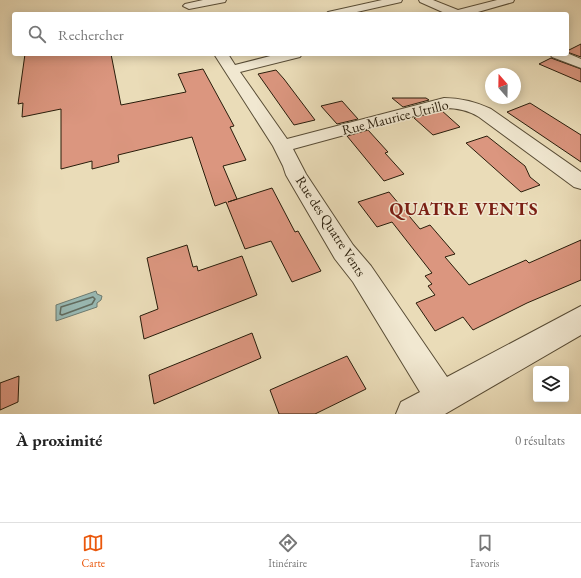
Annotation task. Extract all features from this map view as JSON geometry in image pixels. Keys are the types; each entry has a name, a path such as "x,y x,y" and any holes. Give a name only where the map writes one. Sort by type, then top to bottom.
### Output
{"street":[{"path":"190,6 221,0"},
{"path":"341,12 397,0"},
{"path":"424,0 453,12"},
{"path":"465,12 509,0"},
{"path":"226,62 278,56"},
{"path":"561,56 581,64"},
{"name":"Rue des Quatre Vents","path":"226,62 282,146 294,166 296,175 344,252 362,274 442,398"},
{"name":"Rue Maurice Utrillo","path":"282,146 444,103 460,103 474,107 485,113 581,182"},
{"path":"413,414 581,320"}],"water":[{"path":"96,291 97,294 102,296 101,300 97,303 97,307 56,321 56,305"}],"building":[{"path":"581,44 581,57 569,53 569,50"},
{"path":"25,56 111,56 121,105 186,92 178,74 203,69 234,126 230,127 246,160 223,166 237,199 228,202 272,188 295,232 298,231 321,271 292,282 271,241 245,249 226,202 215,206 192,137 118,155 119,162 92,169 92,161 61,169 61,109 22,117 23,103 18,104"},
{"path":"551,58 581,69 581,82 539,64"},
{"path":"276,70 315,120 294,125 258,74"},
{"path":"392,98 426,98 429,100 403,107"},
{"path":"342,101 358,119 337,124 321,106"},
{"path":"530,103 581,135 581,162 507,112"},
{"path":"441,110 460,127 433,135 414,118"},
{"path":"368,130 388,152 385,153 404,174 384,181 347,136"},
{"path":"487,136 525,166 530,177 540,185 521,192 466,143"},
{"path":"389,192 420,229 430,225 455,254 445,257 469,285 526,260 529,263 581,240 581,280 527,303 473,330 463,317 435,331 416,303 435,295 428,286 432,284 425,276 432,273 392,222 377,227 358,202"},
{"path":"187,245 193,267 197,266 198,271 242,256 257,295 144,339 140,316 158,309 147,258"},
{"path":"252,333 261,358 154,404 149,375"},
{"path":"347,356 366,389 315,414 279,414 270,390"},
{"path":"19,376 18,402 0,410 0,383"}],"district":[{"name":"QUATRE VENTS","path":"464,208"}]}
